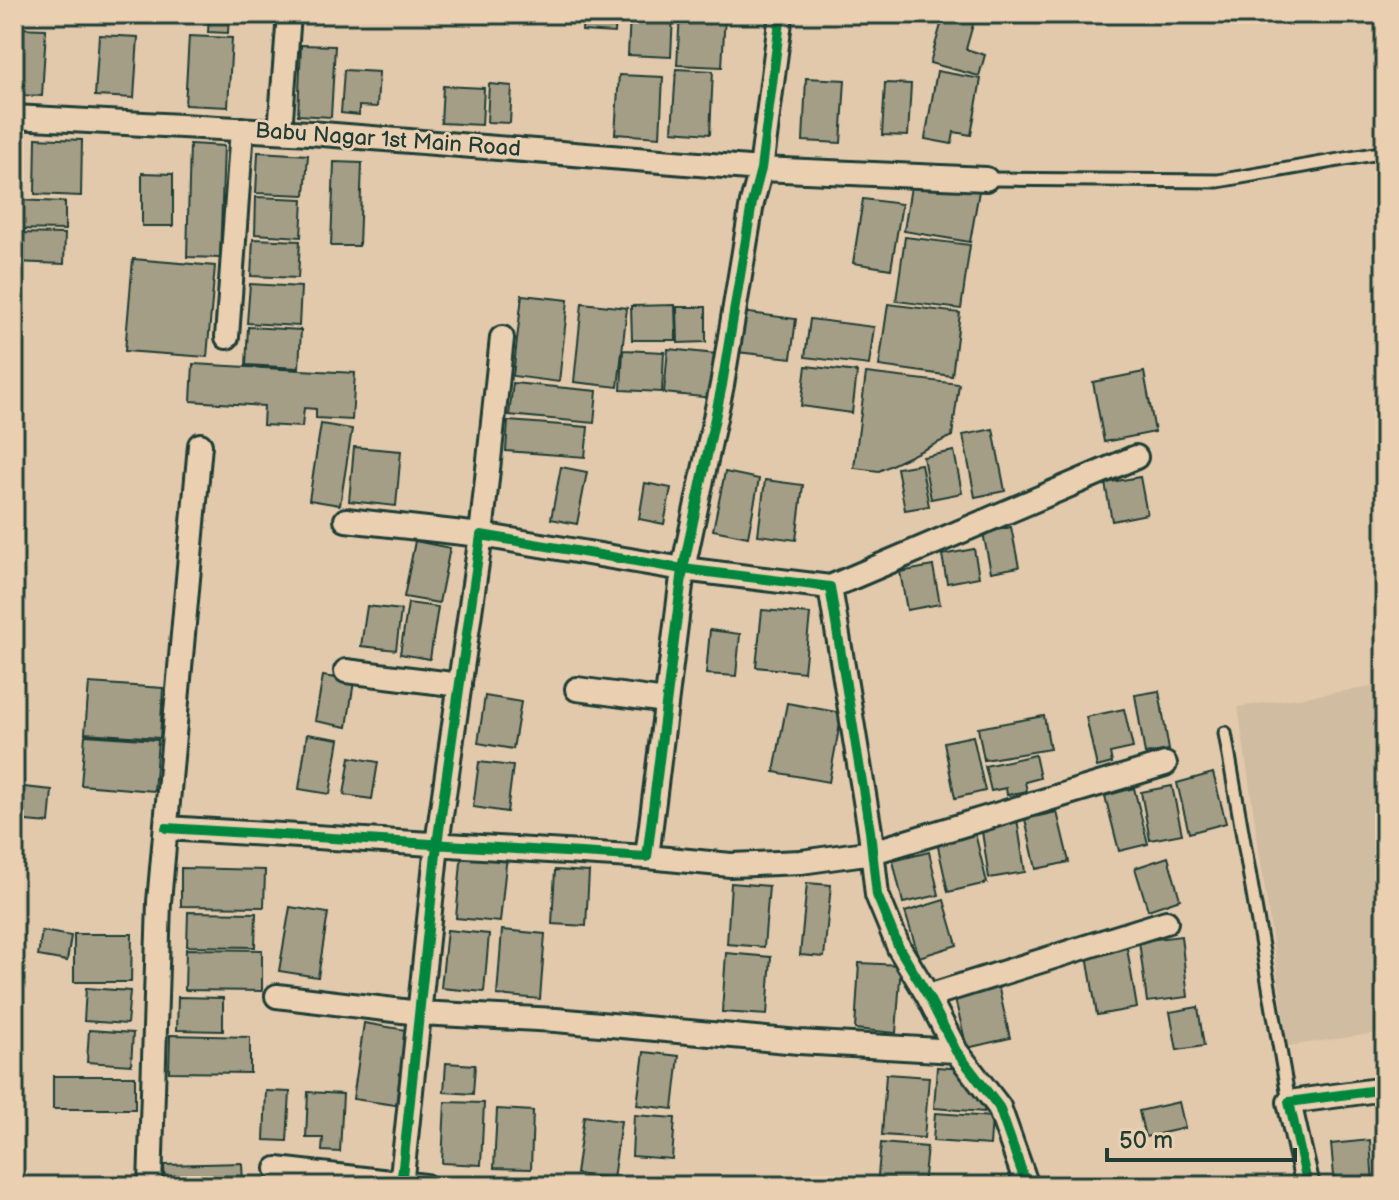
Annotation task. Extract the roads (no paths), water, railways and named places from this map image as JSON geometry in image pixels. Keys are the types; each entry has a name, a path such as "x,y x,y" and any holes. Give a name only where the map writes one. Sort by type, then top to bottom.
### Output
{"street":[{"path":"280,131 289,14"},
{"path":"647,857 683,569 722,385 752,203 761,169 781,14"},
{"name":"Babu Nagar 1st Main Road","path":"14,117 280,131 761,169 986,179"},
{"path":"227,337 242,129"},
{"path":"401,1185 437,844 481,535 502,338"},
{"path":"150,1186 159,902 200,445"},
{"path":"346,520 481,535 683,569 830,587 1136,457"},
{"path":"830,587 873,852 877,895 899,948 956,1051 999,1107 1027,1186"},
{"path":"346,671 460,685"},
{"path":"577,689 666,701"},
{"path":"166,828 647,857 731,865 801,862 873,852 1165,764"},
{"path":"928,996 1166,922"},
{"path":"277,996 419,1013 556,1020 799,1042 956,1051"},
{"path":"1308,1186 1289,1102 1385,1089"},
{"path":"277,1169 425,1186"}],"lane":[{"path":"986,179 1218,181 1385,152"},
{"path":"1225,733 1289,1102"}]}
